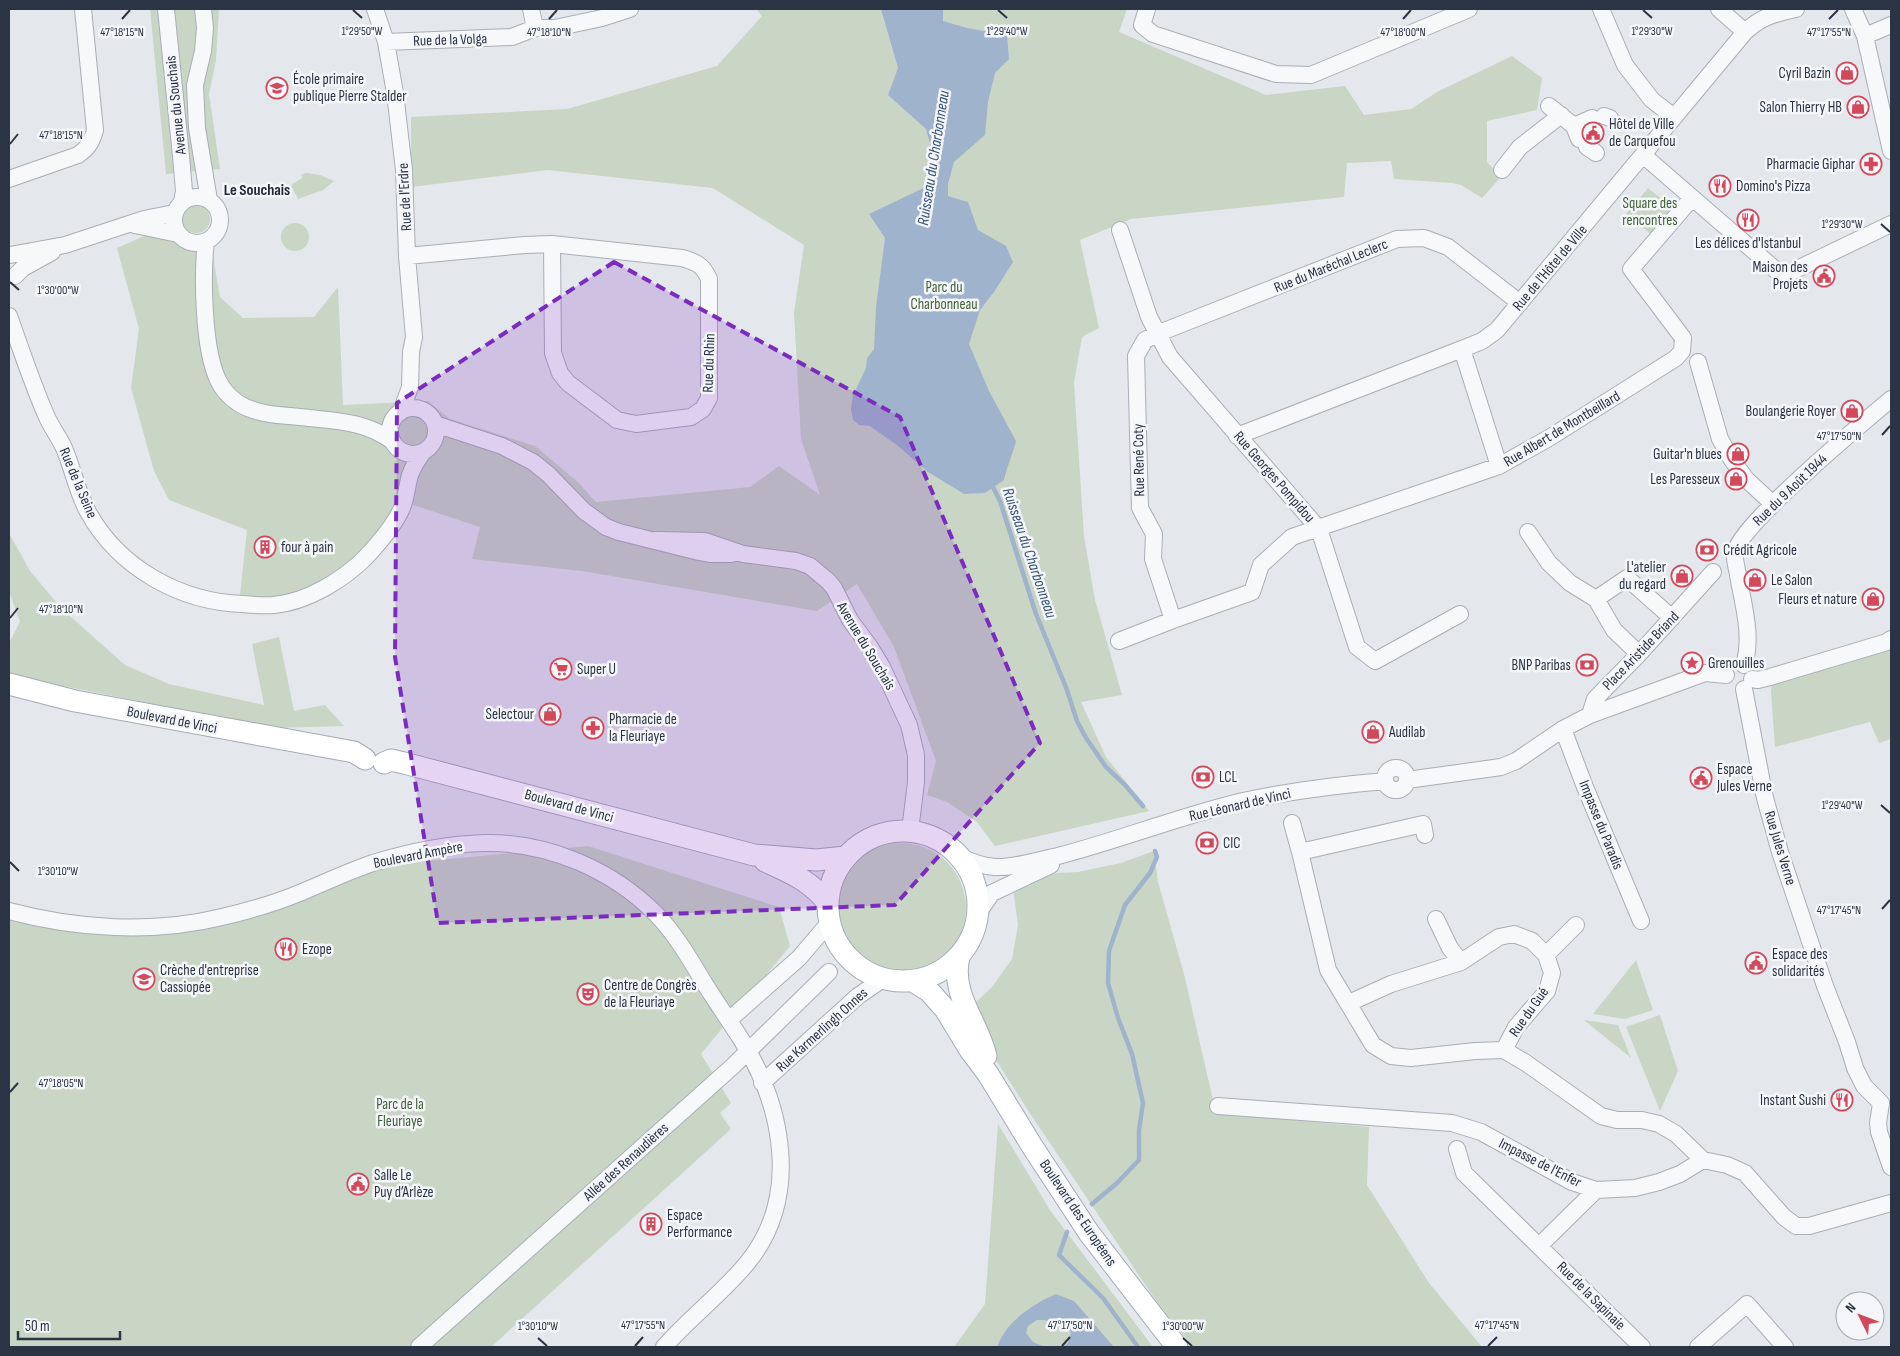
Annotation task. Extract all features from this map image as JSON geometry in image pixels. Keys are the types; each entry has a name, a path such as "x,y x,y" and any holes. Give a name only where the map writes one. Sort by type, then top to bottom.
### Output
{"main road":[{"name":"Boulevard de Vinci","path":"9,684 75,701 354,752 375,761 391,760 754,855 816,860 846,857"},
{"path":"910,831 937,839 949,846 959,856 968,868 974,882 978,898 978,913 975,929 969,944 959,956 946,968 930,977 898,982 883,979 861,970 852,963 837,944 828,912 830,886 836,871 856,847 881,834 910,831"},
{"name":"Boulevard de Vinci","path":"754,855 802,878 814,886 828,912"},
{"path":"959,956 956,969 958,986 986,1053 988,1074"},
{"name":"Boulevard des Européens","path":"913,981 934,995 945,1009 1090,1233 1177,1347"}],"street":[{"path":"9,179 78,155 87,149 93,140 95,130 83,9"},
{"name":"Avenue du Souchais","path":"166,9 184,191 178,207"},
{"name":"Avenue du Souchais","path":"203,9 205,28 203,51 195,85 197,128 209,200"},
{"name":"Rue de l'Erdre","path":"375,9 386,42 395,93 404,170 407,256 414,337 411,352 410,387 397,415"},
{"path":"531,9 535,28"},
{"name":"Rue de la Volga","path":"386,42 512,37 535,28 564,26 602,18 630,9"},
{"path":"1147,9 1142,25 1153,34 1276,74 1311,75 1470,9"},
{"path":"1601,9 1625,65 1652,100 1674,117"},
{"path":"1719,9 1745,32"},
{"name":"Rue de l'Hôtel de Ville","path":"1237,436 1482,341 1497,330 1745,32 1756,22 1769,15 1796,9"},
{"path":"1853,9 1865,36 1891,151"},
{"path":"1865,36 1891,25"},
{"path":"1502,170 1555,110 1584,141 1602,117"},
{"path":"1643,155 1778,272 1784,274 1792,272 1891,224"},
{"path":"12,281 15,264 9,254 65,244 130,224 178,207 196,196 209,200 218,210 220,224 213,237 198,243 130,224"},
{"name":"Rue Albert de Montbeillard","path":"1319,529 1499,466 1557,434 1676,358 1682,351 1683,338 1631,269 1692,198"},
{"path":"178,207 174,220 203,281"},
{"name":"Rue Georges Pompidou","path":"1120,230 1149,317 1170,357 1319,529 1357,647 1375,660 1460,614"},
{"name":"Rue du Maréchal Leclerc","path":"1159,333 1397,239 1424,238 1448,247 1520,303"},
{"path":"206,241 203,281 209,349 218,381 238,403 266,413 352,422 376,430 397,446 416,454 428,448 436,431 432,417 422,410 412,408 397,415 352,422"},
{"path":"12,281 22,268 65,244"},
{"name":"Rue du Rhin","path":"407,256 552,244 682,258 696,262 705,269 709,280 709,398 702,409 691,417 636,424 617,420 568,383 560,373 553,352 552,244"},
{"name":"Rue de la Seine","path":"9,316 46,417 63,446 79,494 87,511 106,537 128,560 157,581 191,596 216,602 273,605 285,603 312,593 341,578 376,546 402,508 411,474 428,448"},
{"name":"Rue René Coty","path":"1159,333 1145,340 1136,356 1140,508 1154,534 1152,559 1173,620"},
{"path":"1462,349 1499,466"},
{"path":"1698,362 1720,438 1732,460 1746,479 1774,504"},
{"name":"Rue de l'Erdre","path":"410,387 422,410"},
{"name":"Rue du 9 Août 1944","path":"1736,544 1818,461 1891,399"},
{"path":"397,415 391,425 397,446 411,474"},
{"name":"Avenue du Souchais","path":"435,424 502,446 533,462 548,474 584,511 606,527 619,532 657,540 705,541 743,554 796,561 820,572 834,588 850,620 882,667 909,725 914,748 916,782 910,831"},
{"name":"Avenue du Souchais","path":"428,448 480,440"},
{"path":"1119,641 1252,592 1261,565 1292,536 1319,529"},
{"path":"1528,532 1549,563 1570,583 1596,599 1614,630 1639,654"},
{"name":"Rue Jules Verne","path":"1736,544 1735,558 1748,640 1747,678 1764,790 1780,852 1811,946 1855,1068 1864,1086 1886,1101 1878,1123 1879,1132 1891,1167"},
{"name":"Place Aristide Briand","path":"1590,715 1595,699 1639,654 1713,572"},
{"path":"1596,599 1627,578 1672,618"},
{"path":"1747,678 1739,690 1731,688 1726,681 1728,669 1732,666 1747,678 1758,680 1891,639"},
{"name":"Place Aristide Briand","path":"1590,715 1705,673 1726,675"},
{"path":"1563,729 1590,715"},
{"name":"Rue Léonard de Vinci","path":"978,913 992,893 1034,872 1140,832 1255,799 1385,780 1387,773 1394,769 1403,772 1407,780 1501,767 1516,761 1563,729"},
{"name":"Impasse du Paradis","path":"1563,729 1588,796 1641,921"},
{"path":"1292,823 1328,970 1373,1045 1391,1056 1412,1058 1475,1051 1504,1050 1526,1063 1601,1116 1617,1120 1642,1120 1659,1124 1676,1134 1704,1160 1727,1165 1745,1173 1784,1218 1796,1226 1809,1226 1891,1203"},
{"path":"1300,852 1423,824 1425,835"},
{"name":"Boulevard Ampère","path":"9,911 32,917 97,925 140,927 191,923 265,905 345,873 397,856 445,847 484,843 520,846 556,855 603,873 642,901 672,933 729,1020 748,1050 770,1101 781,1148 781,1176 776,1202 768,1227 759,1245 748,1262 725,1287 664,1347"},
{"name":"Rue Léonard de Vinci","path":"959,856 979,865 1000,867 1099,846"},
{"path":"729,1020 799,958 828,912"},
{"path":"1436,918 1450,948 1461,962"},
{"path":"1349,1003 1391,984 1461,962 1499,937 1514,934 1532,941 1546,955 1576,925"},
{"name":"Rue du Gué","path":"1504,1050 1516,1027 1547,991 1552,973 1546,955"},
{"name":"Allée des Renaudières","path":"419,1347 733,1066 829,972"},
{"name":"Rue Karmerlingh Onnes","path":"762,1083 846,1006 883,979"},
{"name":"Impasse de l'Enfer","path":"1218,1106 1452,1123 1481,1132 1572,1182 1596,1190 1634,1188 1659,1182 1680,1174 1704,1160"},
{"name":"Rue de la Sapinaie","path":"1456,1149 1464,1173 1642,1347"},
{"path":"1539,1246 1596,1190"},
{"path":"1698,1347 1747,1304 1785,1347"}],"highlighted area":[{"path":"614,262 900,417 1040,743 895,905 438,923 395,657 397,403"}],"green space":[{"path":"150,9 219,9 216,60 209,94 220,169 166,174"},
{"name":"Parc du Charbonneau","path":"756,9 1127,9 1119,32 1266,95 1345,86 1364,115 1411,109 1437,92 1512,56 1542,78 1537,110 1487,121 1487,162 1501,177 1482,198 1461,185 1452,183 1394,179 1391,161 1347,163 1344,197 1131,219 1080,240 1099,328 1082,337 1074,383 1084,536 1095,600 1122,695 1081,702 1106,757 1149,811 995,846 977,822 947,802 927,795 936,761 894,647 857,584 817,611 582,571 472,559 480,527 398,500 379,534 336,576 278,600 240,595 247,530 169,500 154,471 131,388 139,329 117,248 151,233 213,257 220,297 243,318 314,317 338,287 343,405 428,401 450,419 535,446 579,483 596,502 750,487 779,466 820,495 801,439 794,313 804,245 713,188 547,170 411,187 411,117 567,109 717,66 762,16"},
{"path":"306,173 320,175 334,181 323,190 298,199 291,185 302,178 301,175"},
{"name":"Square des rencontres","path":"1648,188 1675,210 1653,236 1626,214"},
{"path":"196,205 206,209 210,219 206,229 196,233 186,229 182,219 186,209"},
{"path":"295,223 305,227 309,237 305,247 295,251 285,247 281,237 285,227"},
{"path":"9,533 30,571 62,609 125,665 169,684 264,705 252,644 279,637 294,711 325,705 344,726 274,728 9,675 9,643 20,622 9,591"},
{"path":"1891,645 1891,739 1879,743 1870,722 1775,747 1772,684"},
{"path":"901,843 914,844 926,848 947,862 961,883 965,895 965,921 961,933 947,954 926,968 914,972 901,973 888,972 876,968 855,954 841,933 837,921 836,908 837,895 841,883 855,862 876,848 888,844"},
{"name":"Parc de la Fleuriaye","path":"588,846 779,907 790,946 701,1054 731,1103 720,1113 731,1129 491,1347 9,1347 9,910 200,929 371,871 416,862"},
{"path":"1154,851 1158,882 1184,974 1216,1113 1369,1127 1367,1185 1429,1283 1482,1347 1193,1347 1159,1305 1031,1115 996,1060 973,1005 992,987 1012,959 1018,925 1013,889 1057,873 1078,872 1121,863"},
{"path":"1636,960 1653,1010 1625,1019 1593,1014"},
{"path":"1660,1015 1678,1071 1660,1111 1626,1027"},
{"path":"1584,1020 1618,1025 1631,1058"},
{"path":"998,1124 1050,1210 1153,1347 954,1347 985,1304"}],"water":[{"path":"881,9 943,9 943,21 967,28 1007,35 1009,59 995,73 988,102 985,135 954,162 948,184 948,196 968,202 978,230 1006,246 1013,262 980,310 969,344 989,391 1016,441 1004,480 985,493 964,494 928,472 898,446 870,426 859,425 853,420 851,409 853,395 866,368 867,358 874,349 876,307 885,238 869,214 932,184 935,161 926,129 888,95 898,68"},
{"path":"1056,1294 1074,1301 1114,1347 1063,1347 1068,1343 1071,1333 1068,1328 1060,1323 1037,1320 1028,1326 1026,1333 1033,1342 1045,1347 997,1347 1013,1322 1038,1303"}],"waterway":[{"name":"Ruisseau du Charbonneau","path":"991,483 1000,501 1036,614 1067,690 1077,721 1106,767 1143,806"},
{"path":"1092,1204 1117,1183 1139,1160 1139,1130 1143,1103 1132,1054 1118,1018 1108,983 1109,951 1125,905 1150,873 1157,857 1155,851"},
{"path":"1067,1232 1059,1255 1103,1298 1138,1347"}],"place":[{"name":"Cyril Bazin","path":"1847,73"},
{"name":"École primaire publique Pierre Stalder","path":"277,88"},
{"name":"Salon Thierry HB","path":"1858,107"},
{"name":"Hôtel de Ville de Carquefou","path":"1593,133"},
{"name":"Pharmacie Giphar","path":"1871,164"},
{"name":"Domino's Pizza","path":"1720,186"},
{"name":"Les délices d'Istanbul","path":"1748,220"},
{"name":"Maison des Projets","path":"1824,276"},
{"name":"Boulangerie Royer","path":"1852,411"},
{"name":"Guitar'n blues","path":"1738,454"},
{"name":"Les Paresseux","path":"1736,479"},
{"name":"four à pain","path":"265,547"},
{"name":"Crédit Agricole","path":"1707,550"},
{"name":"L'atelier du regard","path":"1682,576"},
{"name":"Le Salon","path":"1755,580"},
{"name":"Fleurs et nature","path":"1873,599"},
{"name":"Grenouilles","path":"1692,663"},
{"name":"BNP Paribas","path":"1587,665"},
{"name":"Super U","path":"561,669"},
{"name":"Selectour","path":"550,714"},
{"name":"Pharmacie de la Fleuriaye","path":"593,728"},
{"name":"Audilab","path":"1373,732"},
{"name":"LCL","path":"1203,777"},
{"name":"Espace Jules Verne","path":"1701,778"},
{"name":"CIC","path":"1207,843"},
{"name":"Ezope","path":"286,949"},
{"name":"Espace des solidarités","path":"1756,963"},
{"name":"Crèche d'entreprise Cassiopée","path":"144,979"},
{"name":"Centre de Congrès de la Fleuriaye","path":"588,994"},
{"name":"Instant Sushi","path":"1842,1100"},
{"name":"Salle Le Puy d’Arlèze","path":"358,1184"},
{"name":"Espace Performance","path":"651,1224"}],"district":[{"name":"Le Souchais","path":"257,190"}]}
